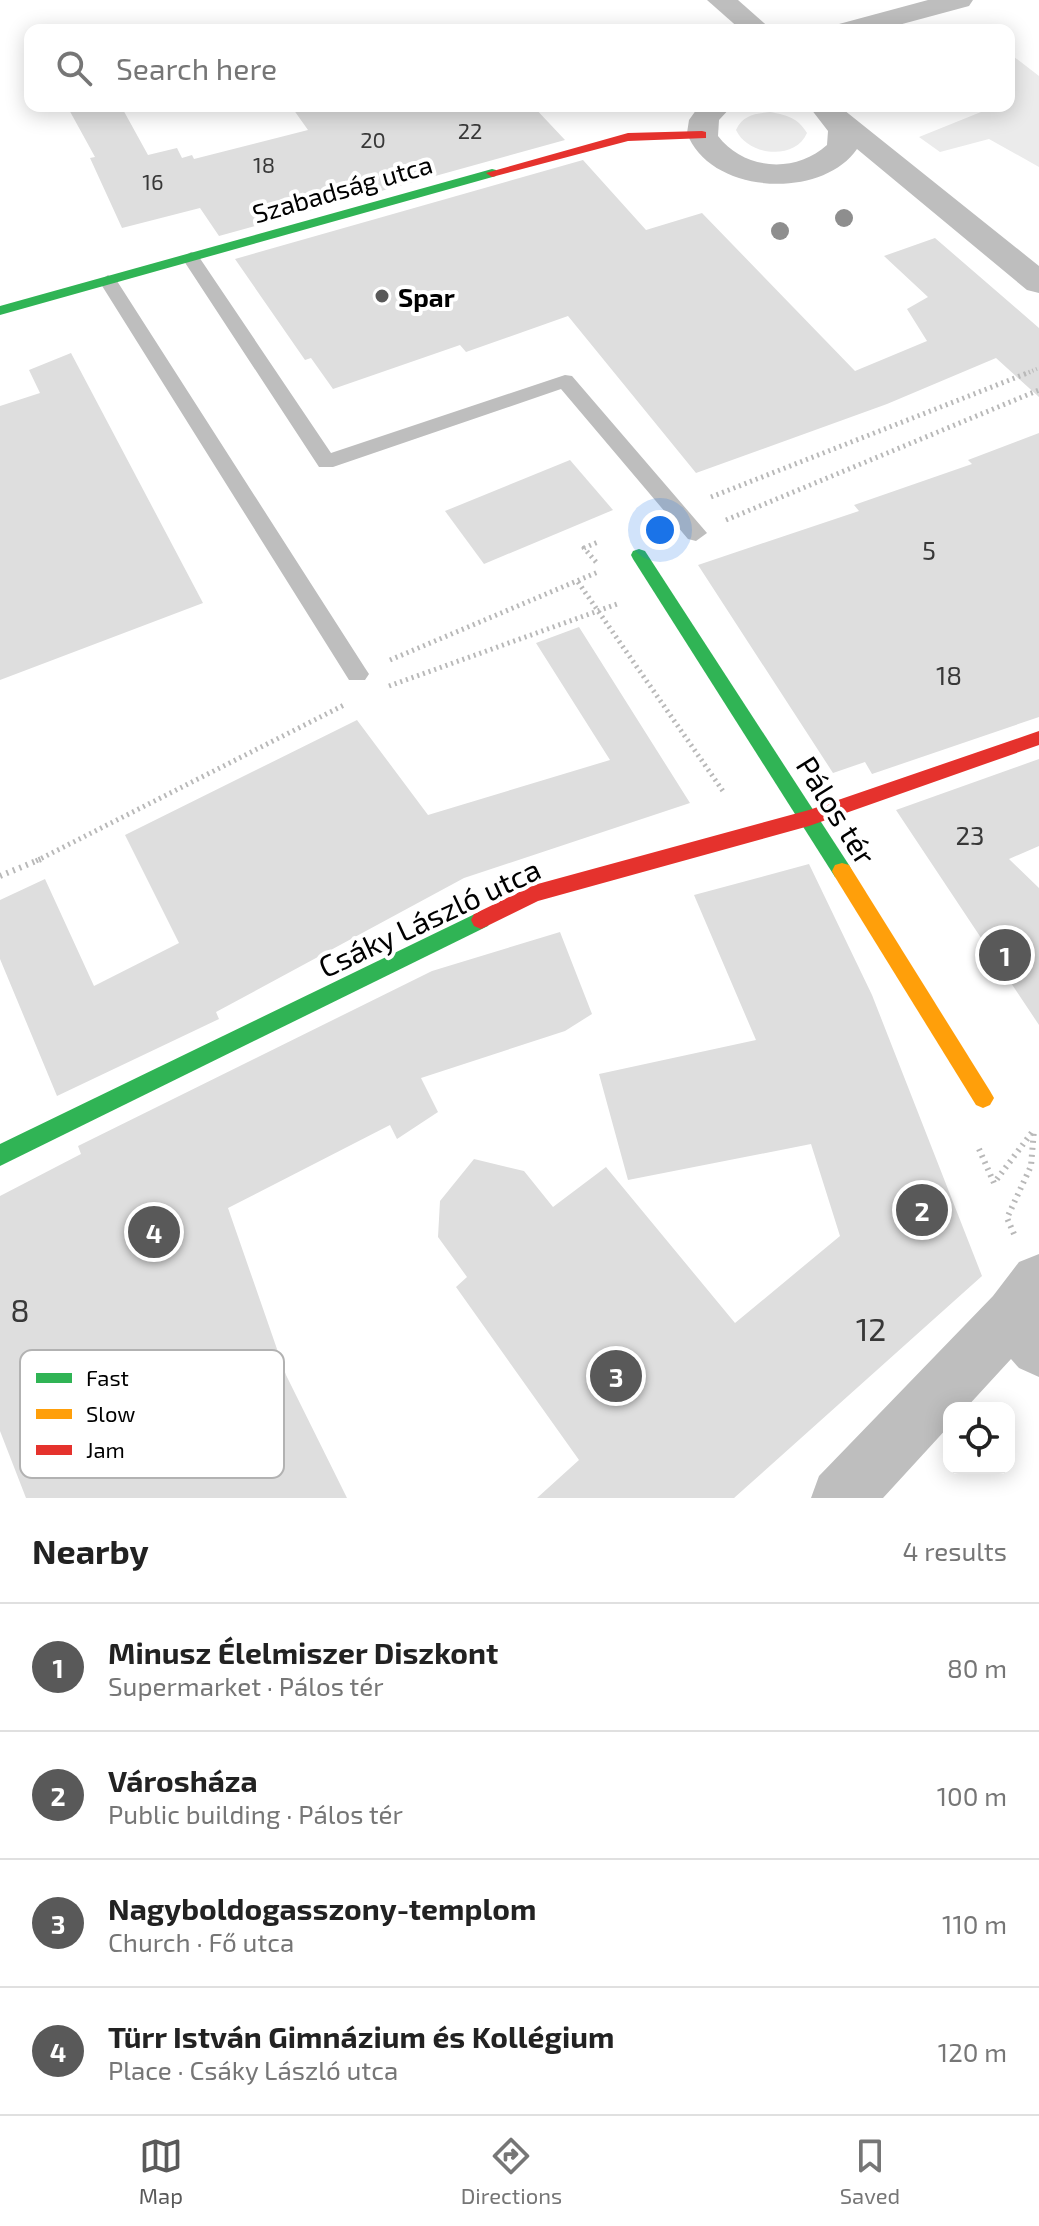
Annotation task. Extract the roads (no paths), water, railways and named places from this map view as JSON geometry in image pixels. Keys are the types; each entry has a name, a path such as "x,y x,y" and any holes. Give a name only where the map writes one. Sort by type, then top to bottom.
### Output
{"street":[{"path":"721,0 751,24"},
{"path":"871,24 959,0"},
{"path":"712,112 703,123 702,135 718,155 746,169 796,173 818,168 835,158 845,146 845,132 829,112"},
{"path":"829,112 1039,283"},
{"name":"Szabadság utca","path":"0,311 588,146 628,137 702,135"},
{"path":"818,168 918,197 954,216"},
{"name":"Pálos tér","path":"639,555 809,818 983,1098"},
{"name":"Csáky László utca","path":"0,1155 534,894 809,818 1039,738"},
{"path":"841,1498 1030,1315"}],"lane":[{"path":"191,258 326,462 565,381 696,533"},
{"path":"108,281 357,674"}],"place":[{"name":"Spar","path":"382,296"},
{"name":"Minusz Élelmiszer Diszkont","path":"1005,955"},
{"name":"Városháza","path":"922,1210"},
{"name":"Türr István Gimnázium és Kollégium","path":"154,1232"},
{"name":"Nagyboldogasszony-templom","path":"616,1376"}]}
